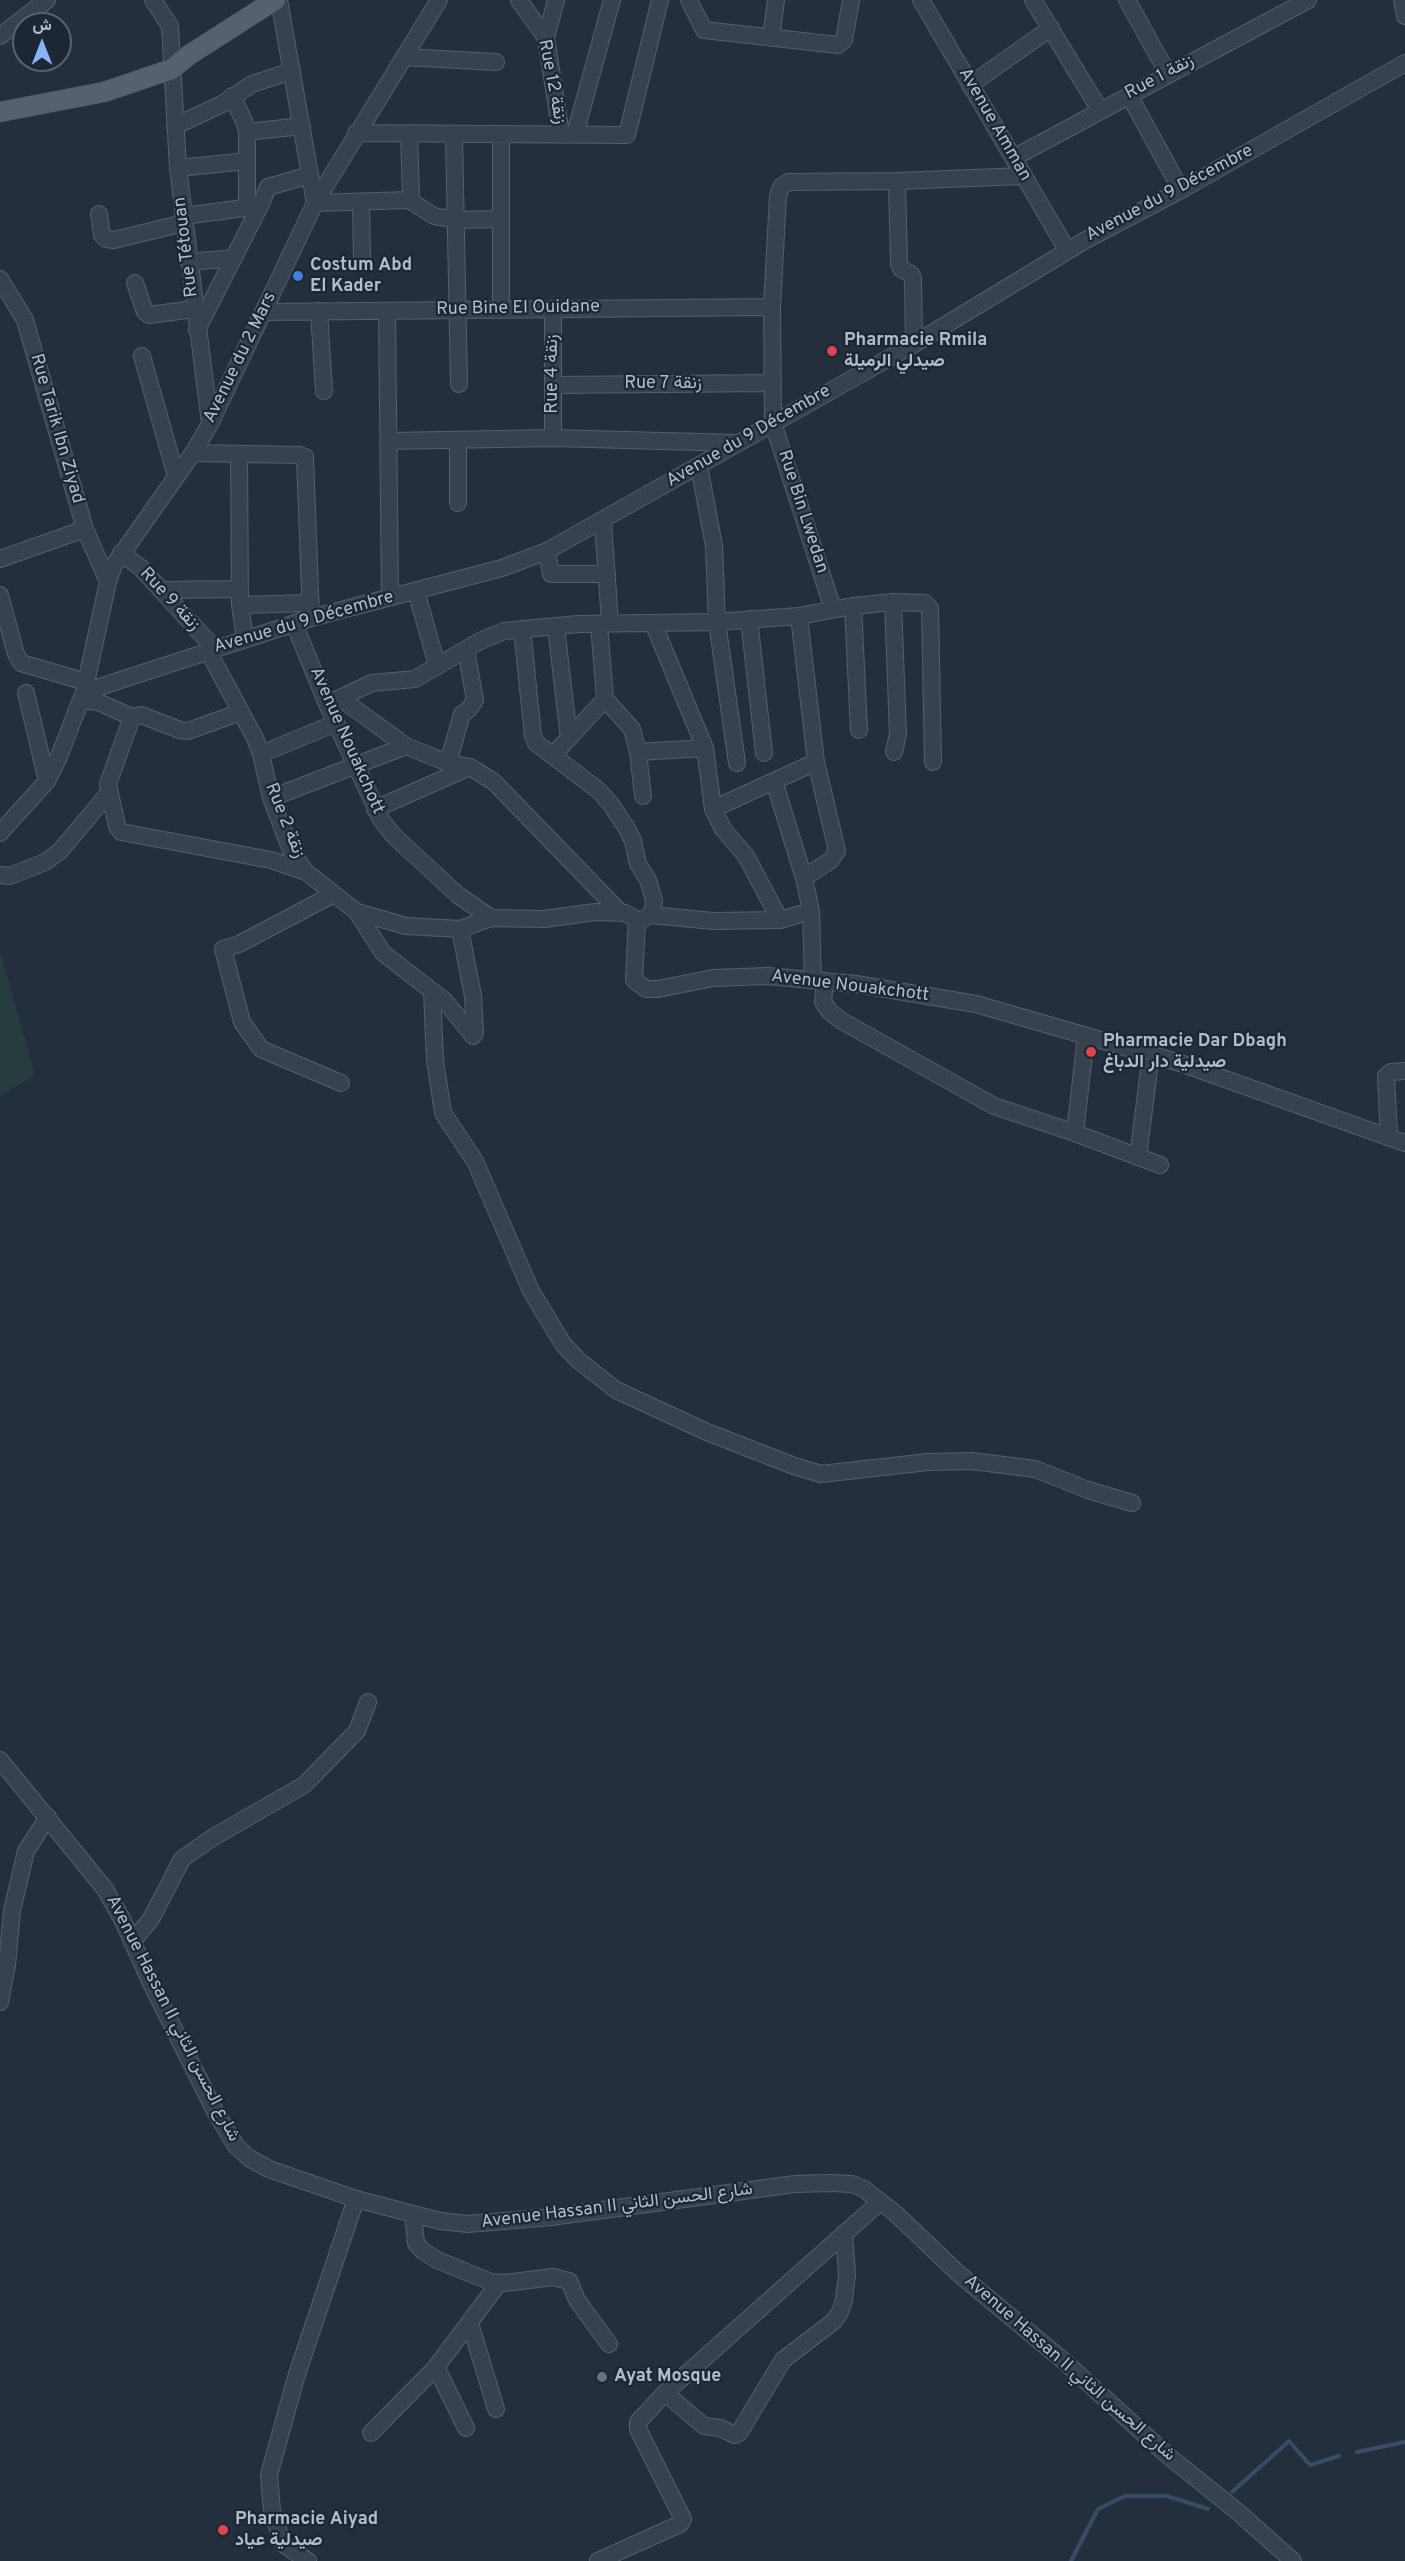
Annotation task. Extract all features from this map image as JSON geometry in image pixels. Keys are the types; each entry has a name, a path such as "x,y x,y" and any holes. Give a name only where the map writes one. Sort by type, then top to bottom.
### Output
{"main road":[{"path":"0,112 104,92 172,69 189,55 277,0"},
{"path":"0,98 36,105"}],"street":[{"path":"0,36 47,0"},
{"name":"Rue Tétouan","path":"153,0 170,26 178,168 210,424"},
{"path":"277,0 315,203 408,200 434,216 456,220 500,219"},
{"name":"Avenue du 2 Mars","path":"0,833 47,781 84,688 108,582 121,553 193,453 210,424 315,203 439,0"},
{"name":"Rue 12 زنقة","path":"519,0 546,38 568,134"},
{"path":"546,38 556,0"},
{"path":"568,134 612,0"},
{"path":"356,133 627,135 660,0"},
{"path":"689,0 704,30 838,45 842,44 851,0"},
{"path":"771,38 776,0"},
{"name":"Avenue Amman","path":"921,0 1067,250"},
{"path":"1033,0 1100,110"},
{"path":"1127,0 1168,74"},
{"name":"Rue 1 زنقة","path":"1013,158 1308,0"},
{"path":"1402,0 1405,16"},
{"path":"970,85 1051,28"},
{"path":"404,57 496,62"},
{"name":"Avenue du 9 Décembre","path":"84,688 116,682 294,623 310,610 416,591 502,567 547,551 603,522 736,443 914,344 1067,250 1181,190 1405,63"},
{"path":"175,126 222,104 252,84 292,71"},
{"path":"1129,95 1181,190"},
{"path":"232,96 247,132 247,161 254,207"},
{"path":"247,132 302,126"},
{"path":"408,200 411,197 409,133"},
{"path":"454,134 459,384"},
{"path":"501,134 501,310"},
{"path":"178,168 247,161"},
{"path":"197,330 234,258 254,207 268,187 310,175"},
{"path":"914,344 913,278 911,274 901,269 899,264 897,182 1024,176"},
{"name":"Rue Bin Lwedan","path":"833,609 773,423 772,307 778,196 781,187 788,182 897,182"},
{"path":"361,202 362,257"},
{"path":"99,214 102,235 106,239 114,240 184,219 254,207"},
{"path":"189,262 234,258"},
{"name":"Rue Tarik Ibn Ziyad","path":"0,279 25,320 85,529 108,582"},
{"path":"135,283 149,315 194,309"},
{"name":"Rue Bine El Ouidane","path":"263,312 772,307"},
{"name":"Rue 4 زنقة","path":"553,309 554,438"},
{"path":"320,311 324,391"},
{"path":"387,311 390,596"},
{"path":"142,356 176,476"},
{"name":"Rue 7 زنقة","path":"554,385 773,383"},
{"path":"389,441 554,438 736,443"},
{"path":"458,440 458,503"},
{"path":"162,590 240,597 310,610 305,457 300,455 193,453"},
{"path":"239,455 240,597 245,639"},
{"path":"699,466 714,546 717,622 737,763"},
{"path":"553,755 605,699 607,574 603,522"},
{"path":"0,559 85,529"},
{"path":"547,551 551,574 607,574"},
{"name":"Rue 9 زنقة","path":"121,553 141,568 162,590 211,650"},
{"path":"416,591 437,665"},
{"path":"0,595 4,624 21,663 84,688 98,702 132,717 141,715 172,728 188,731 241,712"},
{"path":"333,701 372,682 415,678 504,631 605,624 717,622 799,616 853,606 893,602 925,603 930,608 933,762"},
{"path":"893,602 898,734 894,752"},
{"path":"853,606 859,730"},
{"path":"799,616 816,762 837,850 834,857 804,878"},
{"path":"749,619 764,753"},
{"name":"Avenue Nouakchott","path":"294,623 333,701 336,723 375,809 393,836 458,895 490,918"},
{"path":"653,623 705,748 713,809 723,829 746,856 780,920"},
{"path":"556,627 569,738"},
{"path":"522,629 533,736 536,743 598,790 626,827 633,841 638,864 648,880 654,900 644,918"},
{"name":"Rue 2 زنقة","path":"211,650 261,754 271,798 292,853 306,872 357,912 406,926 460,929 490,918"},
{"path":"448,763 462,714 469,709 474,700 466,650"},
{"path":"26,693 47,781"},
{"path":"605,699 628,723 638,752 643,796"},
{"path":"333,701 406,746 448,763 470,767 494,782 620,912"},
{"path":"132,717 109,778 108,794 117,826 121,832 271,860 306,872"},
{"path":"261,754 336,723"},
{"path":"271,798 406,746"},
{"path":"638,752 705,748"},
{"path":"713,809 816,762"},
{"path":"375,809 470,767"},
{"path":"774,781 804,878 811,911 823,1002 830,1012 842,1021 994,1106 1076,1133 1160,1165"},
{"path":"0,875 10,876 45,862 60,851 108,794"},
{"path":"334,894 239,944 223,949 242,1022 261,1048 341,1083"},
{"path":"490,918 544,919 595,912 620,912 644,918 713,921 780,920 811,911"},
{"path":"357,912 383,953 445,1001 471,1035 474,1035 473,996 460,929"},
{"name":"Avenue Nouakchott","path":"644,918 633,970 634,980 646,989 739,976 856,984 976,1004 1151,1054 1397,1140"},
{"path":"432,991 435,1060 443,1113 475,1161 523,1273 558,1337 578,1360 616,1390 728,1440 821,1474 928,1462 972,1461 1035,1469 1076,1486 1132,1503"},
{"path":"1076,1133 1086,1036"},
{"path":"1138,1158 1151,1054"},
{"path":"1397,1140 1386,1076 1391,1072 1405,1071"},
{"path":"132,1941 151,1919 182,1859 212,1838 304,1785 357,1731 368,1702"},
{"name":"Avenue Hassan II شارع الحسن الثاني","path":"0,1760 105,1889 211,2102 236,2146 249,2158 269,2169 356,2199 440,2221 488,2224 795,2184 852,2184 864,2189 880,2202 959,2274 1065,2362 1166,2454 1238,2512 1293,2561"},
{"path":"0,2002 7,1965 12,1911 26,1851 48,1817"},
{"path":"308,2561 284,2544 272,2511 269,2475 297,2374 356,2199"},
{"path":"598,2561 682,2522 682,2513 637,2425 638,2422 665,2393 880,2202"},
{"path":"412,2214 416,2243 423,2251 491,2283 553,2277 569,2281 577,2300 609,2344"},
{"path":"665,2393 704,2426 720,2428 735,2435 739,2433 783,2360 828,2326 840,2312 847,2274 844,2233"},
{"path":"371,2433 436,2367 499,2283"},
{"path":"470,2323 496,2409"},
{"path":"436,2367 466,2428"}],"green space":[{"path":"0,951 35,1075 0,1096"}],"waterway":[{"path":"1232,2492 1289,2441 1310,2465 1339,2456"},
{"path":"1357,2452 1405,2442"},
{"path":"1071,2561 1098,2509 1125,2496 1167,2496 1208,2509"}],"place":[{"name":"Costum Abd El Kader","path":"298,276"},
{"name":"Pharmacie Rmila صيدلي الرميلة","path":"832,351"},
{"name":"Pharmacie Dar Dbagh صيدلية دار الدباغ","path":"1091,1052"},
{"name":"Ayat Mosque","path":"602,2377"},
{"name":"Pharmacie Aiyad صيدلية عياد","path":"223,2530"}]}
